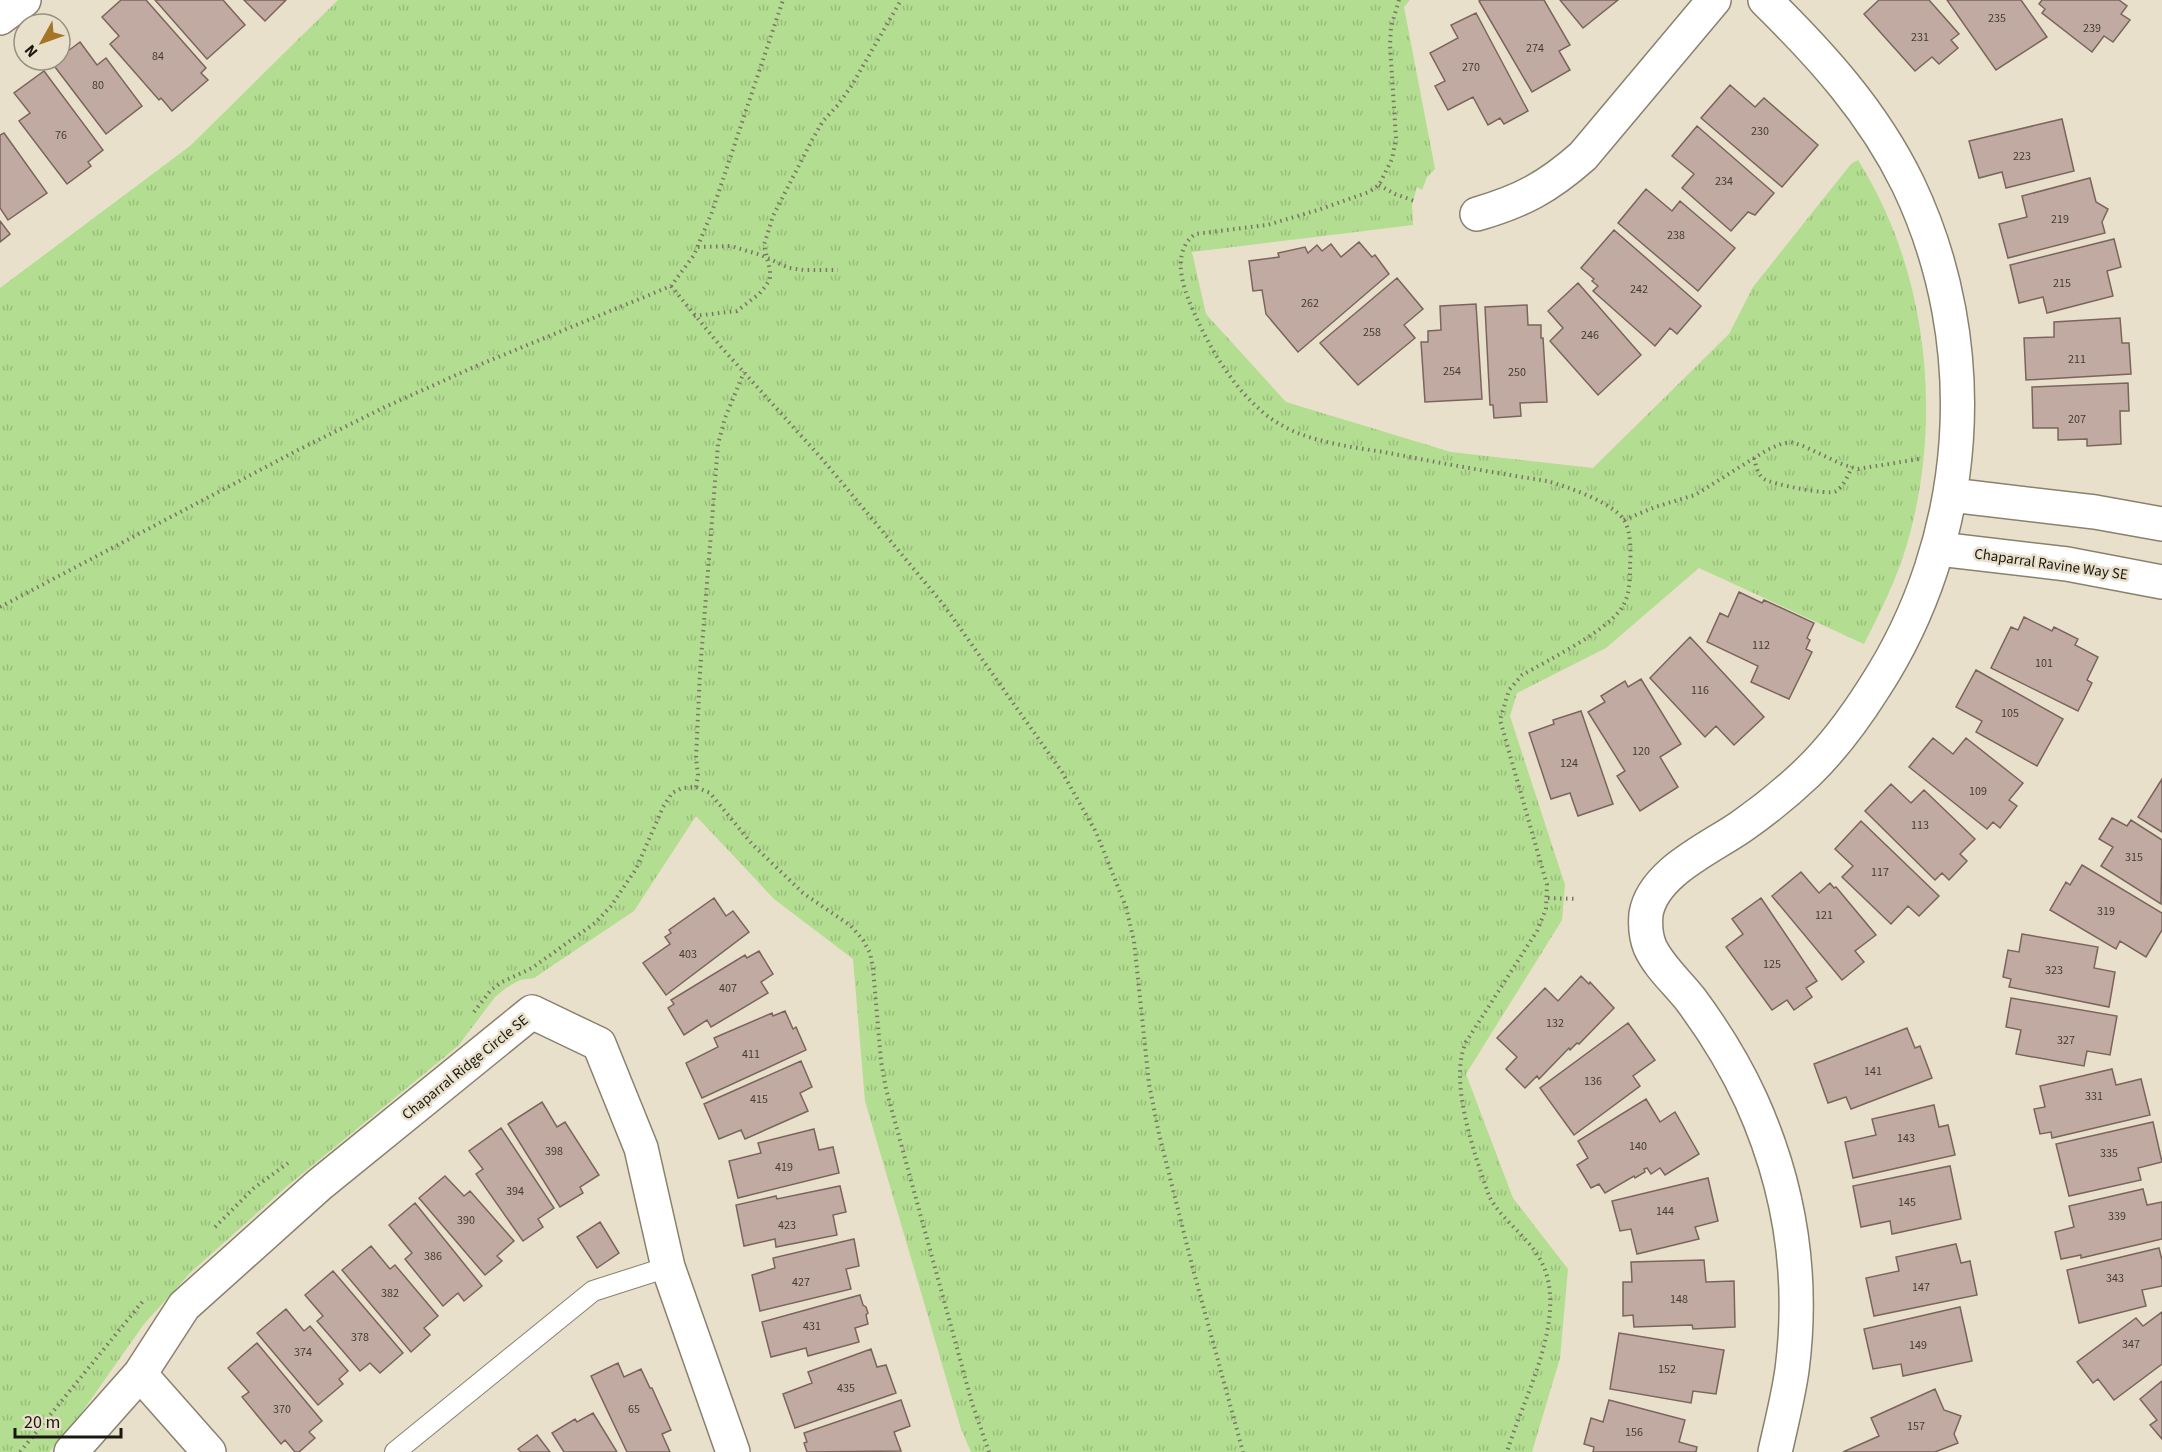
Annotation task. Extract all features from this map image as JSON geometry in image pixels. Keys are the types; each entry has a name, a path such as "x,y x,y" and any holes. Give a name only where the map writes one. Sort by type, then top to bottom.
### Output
{"street":[{"path":"0,18 24,0"},
{"path":"1477,214 1532,194 1560,176 1583,156 1714,0"},
{"path":"1765,0 1814,49 1851,93 1892,154 1920,210 1943,282 1954,340 1958,406 1945,522 1917,610 1880,679 1843,733 1811,769 1738,830 1673,872 1654,894 1646,912 1646,933 1652,950 1707,1023 1744,1084 1766,1136 1785,1200 1796,1268 1796,1323 1790,1380 1775,1452"},
{"path":"1945,522 2095,512 2162,525"},
{"name":"Chaparral Ravine Way SE","path":"1945,522 2067,564 2162,582"},
{"name":"Chaparral Ridge Circle SE","path":"71,1452 140,1374 184,1306 319,1185 532,1012 599,1044 640,1148 668,1267 733,1452"},
{"path":"140,1374 208,1452"}],"lane":[{"path":"394,1452 593,1291 668,1267"}],"path":[{"path":"0,607 376,411 474,367 671,286 698,247 742,128 783,0"},
{"path":"694,316 737,311 759,294 770,279 764,245 773,216 800,159 823,121 852,85 901,0"},
{"path":"1398,0 1391,27 1390,45 1396,139 1392,159 1379,185 1369,192 1267,225 1196,234 1187,241 1180,262 1185,291 1209,342 1248,397 1265,414 1281,425 1296,432 1348,446 1566,486 1594,498 1624,520 1628,533 1631,561 1630,584 1621,609 1584,638 1522,675 1509,690 1500,720 1537,844 1548,897 1537,931 1466,1042 1459,1065 1462,1100 1489,1196 1495,1207 1534,1248 1545,1268 1549,1282 1550,1305 1545,1341 1507,1452"},
{"path":"1379,185 1417,202"},
{"path":"698,247 731,246 749,250 789,268 838,270"},
{"path":"671,286 694,316 823,460 943,604 1062,772 1096,832 1122,896 1134,941 1149,1084 1159,1134 1243,1452"},
{"path":"696,787 700,672 718,444 725,418 744,372"},
{"path":"1624,520 1655,507 1695,495 1781,444 1791,442 1858,469 1928,459"},
{"path":"1754,458 1759,475 1765,480 1807,490 1833,493 1839,489 1852,467"},
{"path":"1548,897 1578,899"}],"green space":[{"path":"338,0 1410,0 1404,7 1435,169 1427,177 1422,190 1417,187 1412,205 1413,225 1192,252 1206,314 1286,402 1451,452 1593,468 1729,334 1753,287 1851,164 1858,160 1882,204 1911,285 1920,328 1925,372 1926,416 1917,502 1907,544 1893,583 1864,644 1699,568 1606,648 1517,693 1510,716 1565,885 1562,920 1466,1074 1513,1198 1568,1269 1560,1358 1532,1452 971,1452 961,1429 865,1101 853,959 774,899 696,816 634,911 534,978 520,980 506,988 495,997 458,1046 286,1187 190,1273 144,1324 82,1412 49,1452 0,1452 0,288 190,146"}],"building":[{"path":"121,0 146,0 206,68 201,73 208,80 172,111 161,98 159,100 110,44 119,36 102,17"},
{"path":"155,0 223,0 245,25 207,59"},
{"path":"244,0 286,0 265,21"},
{"path":"1544,0 1570,45 1559,51 1570,70 1532,92 1479,1"},
{"path":"1560,0 1618,0 1583,28"},
{"path":"1879,0 1929,0 1959,34 1951,40 1958,48 1939,64 1932,57 1915,71 1864,14"},
{"path":"1947,0 2021,0 2047,37 1996,70"},
{"path":"2042,0 2119,0 2127,6 2121,14 2130,20 2113,42 2104,36 2092,52 2042,13 2045,9 2039,4"},
{"path":"1476,13 1528,111 1504,124 1500,118 1488,125 1473,97 1448,110 1435,86 1445,81 1430,53 1458,38 1451,25"},
{"path":"80,42 97,65 106,58 142,106 106,134 59,72 72,72 72,48"},
{"path":"45,72 103,150 88,162 91,166 67,184 19,121 30,113 14,93"},
{"path":"1730,85 1755,107 1764,98 1818,145 1782,187 1701,118"},
{"path":"2062,119 2074,171 2006,188 2002,172 1979,178 1969,141"},
{"path":"1697,126 1774,193 1755,215 1748,212 1731,231 1682,188 1694,174 1672,156"},
{"path":"4,133 47,193 8,220 0,208 0,135"},
{"path":"2090,178 2096,202 2108,209 2102,222 2105,233 2008,258 1999,224 2027,217 2022,196"},
{"path":"1646,189 1672,211 1680,201 1735,248 1698,291 1618,223"},
{"path":"0,221 10,234 0,242"},
{"path":"1614,230 1701,306 1677,334 1670,328 1655,346 1593,291 1598,286 1592,281 1594,279 1581,268"},
{"path":"2114,239 2121,267 2107,271 2113,296 2047,313 2043,297 2019,303 2010,265"},
{"path":"1359,242 1372,257 1375,255 1389,274 1298,352 1266,314 1262,290 1253,291 1249,261 1279,257 1278,253 1305,247 1308,253 1317,245 1322,251 1331,244 1341,257"},
{"path":"1397,278 1423,309 1404,325 1415,338 1358,385 1320,343"},
{"path":"1578,283 1641,355 1598,395 1550,341 1563,328 1548,311"},
{"path":"1476,304 1482,399 1425,402 1421,342 1428,342 1428,331 1441,330 1440,306"},
{"path":"1527,305 1528,325 1541,325 1547,402 1520,403 1521,416 1494,418 1493,405 1490,405 1485,307"},
{"path":"2120,318 2122,343 2129,343 2131,374 2026,380 2024,338 2054,337 2054,322"},
{"path":"2128,383 2129,411 2120,411 2121,444 2087,446 2087,439 2058,440 2058,428 2033,428 2032,387"},
{"path":"1739,592 1762,603 1764,600 1814,623 1807,638 1810,640 1806,649 1812,652 1789,699 1751,682 1758,666 1707,642 1720,613 1728,617"},
{"path":"2024,617 2052,631 2054,627 2078,639 2075,645 2098,657 2087,680 2092,683 2078,711 1991,668 2011,627 2018,630"},
{"path":"1690,637 1764,717 1734,745 1716,726 1705,737 1650,678"},
{"path":"1976,670 2063,719 2037,766 1976,732 1982,721 1956,707"},
{"path":"1641,679 1681,744 1660,757 1678,787 1640,811 1617,776 1625,771 1588,712 1605,702 1601,696 1625,681 1628,687"},
{"path":"1581,711 1613,804 1578,816 1570,793 1551,799 1529,733 1554,724 1553,720"},
{"path":"1933,738 1953,754 1966,738 2023,783 2009,800 2017,806 2000,828 1993,822 1987,829 1909,767"},
{"path":"2162,779 2162,832 2138,817"},
{"path":"1891,784 1911,803 1924,790 1975,839 1960,854 1967,861 1949,880 1942,873 1935,880 1865,811"},
{"path":"2112,818 2127,826 2131,820 2162,840 2161,904 2101,866 2113,847 2099,839"},
{"path":"1861,821 1939,896 1919,916 1908,906 1891,924 1842,877 1853,866 1835,849"},
{"path":"2082,865 2162,913 2162,930 2146,957 2120,941 2116,949 2050,910 2066,882 2070,885"},
{"path":"1801,872 1819,893 1830,883 1834,888 1836,887 1876,935 1855,951 1864,962 1842,980 1772,896"},
{"path":"714,898 726,916 733,911 749,932 666,995 643,963 670,944 665,937 671,933 669,930"},
{"path":"1761,898 1817,981 1806,988 1812,997 1794,1010 1787,1000 1772,1010 1726,947 1743,934 1732,919"},
{"path":"2022,934 2098,947 2094,968 2115,972 2109,1007 2009,987 2011,979 2003,977 2008,950 2019,952"},
{"path":"759,951 773,974 761,982 768,993 711,1027 707,1020 684,1035 668,1008 674,1004 671,1000 745,955 747,958"},
{"path":"1581,976 1589,984 1590,982 1614,1008 1579,1044 1577,1043 1570,1050 1569,1048 1539,1079 1537,1076 1525,1088 1506,1069 1517,1057 1497,1038 1545,988 1558,1001"},
{"path":"2011,998 2117,1016 2110,1055 2087,1051 2084,1066 2016,1054 2021,1030 2006,1027"},
{"path":"785,1011 793,1029 796,1027 806,1050 702,1098 686,1063 718,1047 714,1038 772,1013 773,1016"},
{"path":"1628,1023 1655,1060 1633,1076 1640,1086 1574,1135 1540,1088"},
{"path":"1907,1028 1915,1048 1920,1046 1932,1078 1851,1109 1846,1097 1828,1103 1814,1064"},
{"path":"801,1061 812,1087 800,1093 808,1111 745,1139 741,1130 719,1139 704,1104"},
{"path":"2112,1069 2116,1085 2141,1079 2150,1115 2052,1138 2051,1132 2040,1134 2034,1109 2045,1107 2040,1086"},
{"path":"1646,1099 1660,1122 1675,1112 1699,1154 1665,1175 1660,1168 1651,1174 1647,1168 1635,1178 1634,1176 1605,1193 1599,1184 1591,1188 1577,1165 1588,1158 1578,1141"},
{"path":"542,1102 557,1127 565,1122 599,1175 580,1187 583,1193 560,1207 508,1124"},
{"path":"1934,1105 1939,1127 1948,1125 1955,1155 1853,1178 1845,1142 1876,1135 1872,1119"},
{"path":"2153,1122 2162,1162 2138,1168 2141,1180 2069,1196 2056,1144"},
{"path":"501,1128 554,1208 538,1219 543,1227 523,1241 476,1174 483,1169 469,1151"},
{"path":"814,1129 819,1150 833,1147 839,1173 738,1198 729,1161 761,1153 758,1143"},
{"path":"1950,1166 1961,1219 1892,1234 1890,1221 1861,1227 1853,1186"},
{"path":"445,1176 464,1196 470,1191 514,1241 497,1256 502,1261 485,1275 419,1198"},
{"path":"1708,1178 1718,1221 1695,1227 1699,1239 1637,1254 1631,1229 1620,1231 1612,1201"},
{"path":"840,1186 846,1212 833,1215 837,1235 776,1247 775,1239 744,1246 736,1205"},
{"path":"2143,1189 2147,1205 2162,1202 2162,1239 2081,1258 2081,1255 2061,1259 2055,1232 2074,1227 2069,1206"},
{"path":"415,1203 482,1286 464,1301 458,1293 443,1306 405,1259 412,1253 389,1225"},
{"path":"600,1222 619,1253 597,1268 577,1237"},
{"path":"854,1239 859,1266 846,1269 851,1289 760,1311 752,1275 775,1268 773,1258"},
{"path":"1956,1244 1961,1263 1970,1261 1977,1295 1874,1316 1866,1278 1899,1271 1896,1257"},
{"path":"371,1246 390,1269 395,1265 438,1316 424,1328 430,1335 411,1352 342,1270"},
{"path":"2159,1248 2162,1260 2162,1286 2142,1290 2146,1306 2079,1323 2067,1270"},
{"path":"1704,1260 1706,1282 1734,1281 1735,1327 1693,1329 1692,1325 1634,1327 1633,1315 1623,1316 1623,1282 1632,1282 1631,1262"},
{"path":"333,1271 403,1353 380,1373 370,1363 360,1371 317,1321 323,1316 305,1295"},
{"path":"860,1295 868,1313 866,1315 868,1324 855,1328 859,1342 808,1356 806,1348 771,1357 762,1322"},
{"path":"1960,1307 1972,1361 1903,1376 1901,1364 1873,1369 1864,1329"},
{"path":"286,1309 304,1331 310,1326 348,1371 339,1379 343,1384 318,1405 257,1333"},
{"path":"2162,1312 2162,1364 2114,1400 2098,1379 2093,1383 2077,1362 2136,1318 2143,1326"},
{"path":"1619,1333 1724,1350 1716,1394 1693,1391 1691,1403 1610,1389"},
{"path":"257,1343 322,1421 309,1432 315,1438 299,1452 295,1452 285,1440 281,1444 242,1397 249,1392 228,1368"},
{"path":"871,1349 877,1367 886,1365 896,1393 795,1428 783,1394 812,1383 808,1372"},
{"path":"618,1363 624,1377 641,1369 671,1430 662,1434 670,1452 627,1452 591,1376"},
{"path":"2162,1381 2162,1439 2150,1425 2157,1420 2140,1399"},
{"path":"1935,1389 1944,1410 1961,1416 1954,1434 1958,1443 1935,1452 1843,1452 1879,1436 1871,1418"},
{"path":"901,1400 910,1426 894,1432 901,1451 807,1452 804,1433"},
{"path":"1609,1400 1685,1420 1679,1442 1697,1447 1696,1452 1593,1452 1594,1447 1584,1444 1591,1418 1603,1422"},
{"path":"593,1413 617,1452 564,1452 552,1433 575,1419 577,1422"},
{"path":"537,1435 550,1452 521,1452 518,1449"}]}
